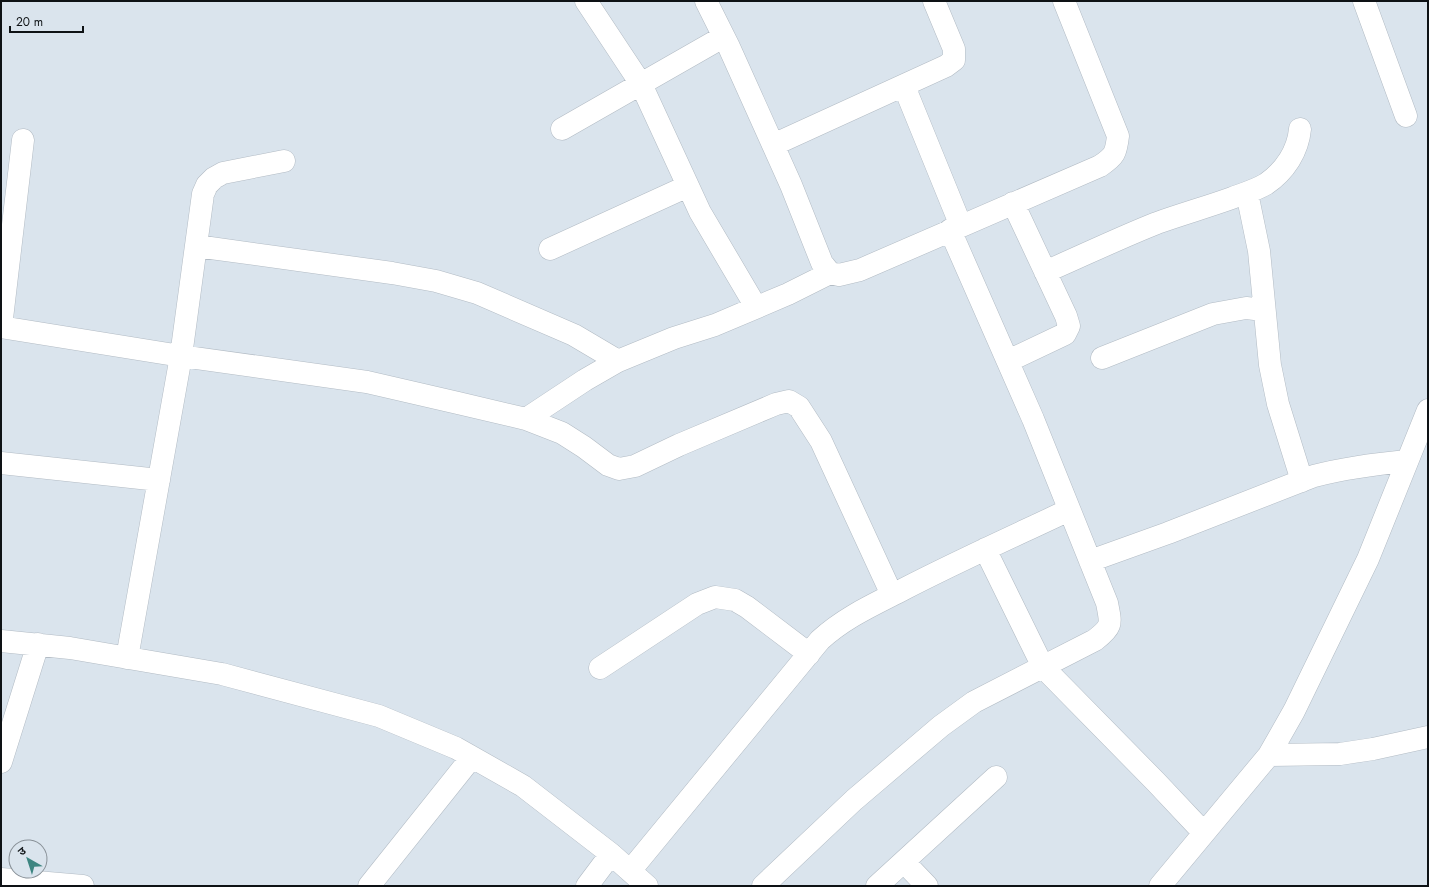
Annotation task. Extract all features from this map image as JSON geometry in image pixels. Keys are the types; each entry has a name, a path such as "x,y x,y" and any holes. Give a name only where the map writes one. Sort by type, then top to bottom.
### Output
{"street":[{"path":"586,1 641,84 700,212 756,307"},
{"path":"706,1 729,47 791,185 822,264 830,274"},
{"path":"773,145 904,86 946,66 954,60 954,49 934,1"},
{"path":"526,419 585,380 618,361 674,338 715,324 788,294 830,274 839,275 860,270 1100,166 1110,159 1116,150 1118,136 1064,1"},
{"path":"1364,1 1406,116"},
{"path":"562,129 723,37"},
{"path":"763,886 854,800 941,726 974,702 1096,640 1106,631 1111,621 1107,603 1033,419 1008,362 955,228 904,86"},
{"path":"1045,272 1157,224 1247,192 1265,184 1277,174 1293,154 1299,140 1300,129"},
{"path":"23,140 1,327 181,356 367,382 526,419 562,433 608,465 619,469 635,466 776,404 788,401 799,407 821,441 892,595"},
{"path":"127,658 181,356 203,194 207,186 214,178 223,173 284,161"},
{"path":"550,249 688,186"},
{"path":"1247,192 1259,251 1270,364 1278,404 1302,481"},
{"path":"1008,362 1065,334 1069,326 1066,316 1013,203"},
{"path":"196,246 392,273 436,281 478,293 567,332 618,361"},
{"path":"1102,358 1213,314 1246,308 1264,310"},
{"path":"1160,886 1269,755 1294,711 1368,559 1428,410"},
{"path":"1090,561 1335,470 1372,464 1407,461"},
{"path":"1,463 159,480"},
{"path":"630,871 820,640 832,628 854,614 946,567 1069,510"},
{"path":"985,550 1043,667 1204,833"},
{"path":"600,668 697,604 715,597 735,600 747,607 809,654"},
{"path":"1,641 70,648 222,674 378,716 456,748 523,786 611,854 647,886"},
{"path":"1,762 38,644"},
{"path":"1269,755 1340,754 1374,749 1428,737"},
{"path":"369,886 472,757"},
{"path":"877,886 996,777"},
{"path":"587,886 611,854"},
{"path":"904,862 927,886"},
{"path":"1,879 83,886"}]}
